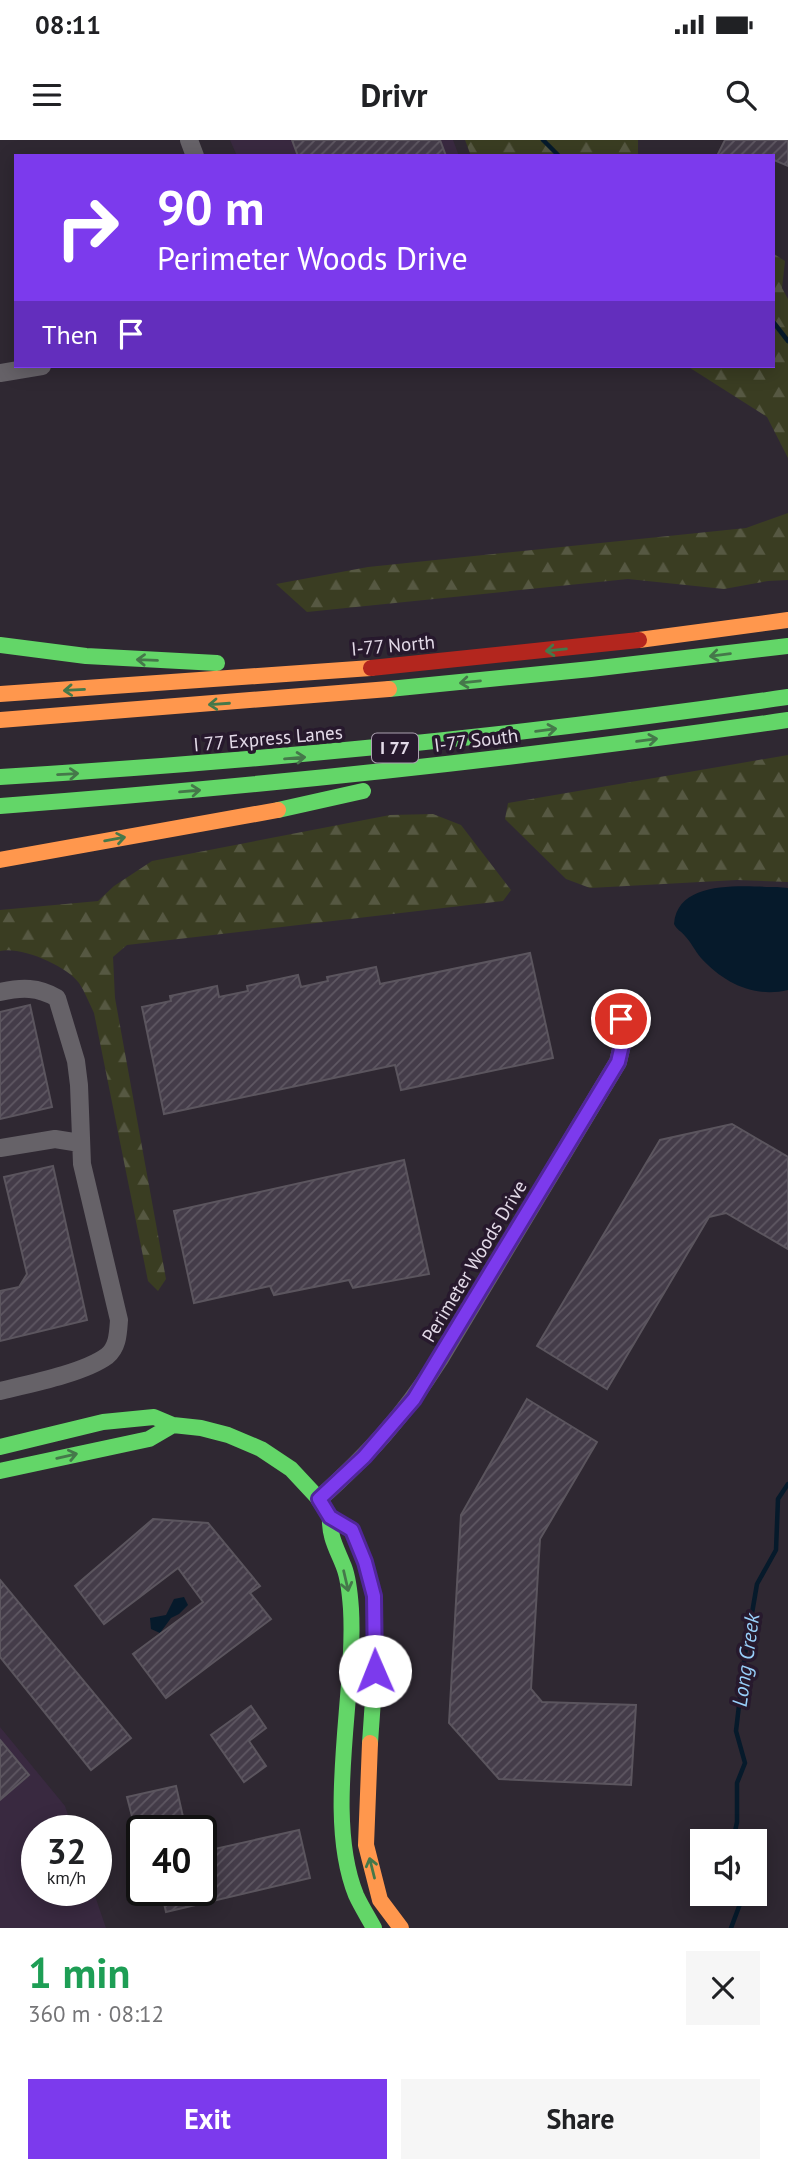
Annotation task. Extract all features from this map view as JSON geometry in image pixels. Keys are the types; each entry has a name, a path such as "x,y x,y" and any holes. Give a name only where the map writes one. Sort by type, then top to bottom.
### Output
{"main road":[{"name":"I-77 North","path":"0,694 362,670 624,643 788,620"},
{"path":"0,645 127,660 362,670"},
{"name":"I 77 Express Lanes","path":"0,720 377,691 627,666 788,646"},
{"name":"I 77 Express Lanes","path":"0,777 191,766 402,747 605,723 788,697"},
{"name":"I-77 South","path":"0,806 299,781 506,758 788,720"},
{"path":"0,860 286,809 506,758"},
{"path":"0,1447 103,1422 154,1417 173,1425 201,1428 228,1435 261,1449 291,1468 319,1499 330,1517 352,1530 365,1562 374,1596 375,1671 366,1845 380,1900 401,1928"},
{"path":"0,1471 149,1439 173,1425"},
{"path":"330,1517 328,1535 346,1576 353,1637 344,1794 345,1853 352,1885 365,1916 374,1928"}],"street":[{"path":"0,373 30,368"},
{"path":"0,992 20,988 43,990 57,998 76,1061 80,1143 86,1183 119,1320 117,1341 108,1355 83,1368 0,1391"},
{"name":"Perimeter Woods Drive","path":"319,1499 392,1427 439,1360 618,1062 622,1045 621,1019"},
{"path":"0,1148 55,1139 80,1143"}],"shaded area":[{"path":"230,140 453,140 458,154 236,154"},
{"path":"0,1727 65,1806 68,1815 21,1815 21,1906 98,1906 106,1928 0,1928"}],"green space":[{"path":"465,140 638,140 638,154 470,154"},
{"path":"775,255 785,261 782,288 788,299 788,458 767,417 690,368 775,368"},
{"path":"788,513 788,580 724,589 628,579 307,612 276,584 368,567 746,528"},
{"path":"788,755 788,882 737,880 590,888 566,879 505,819 508,803"},
{"path":"433,814 461,825 511,890 503,901 127,945 113,957 115,998 166,1279 158,1291 148,1281 94,1013 79,983 65,970 31,954 0,951 0,910 98,901 114,886 152,861 390,815"}],"water":[{"path":"715,888 788,888 788,990 763,992 730,981 701,958 674,924 678,909 687,899 700,892"},
{"path":"184,1597 188,1605 171,1618 160,1633 151,1629 150,1618 166,1615 174,1599"}],"building":[{"path":"292,140 440,140 445,154 297,154"},
{"path":"725,140 788,140 788,166 775,160 775,154 718,154"},
{"path":"530,953 553,1058 401,1090 395,1065 164,1114 142,1007 171,1001 170,996 217,986 219,997 248,991 247,986 298,975 301,987 328,981 327,977 376,967 380,984"},
{"path":"30,1005 52,1107 0,1119 0,1012"},
{"path":"732,1124 788,1157 788,1249 726,1213 709,1217 607,1389 537,1346 660,1140"},
{"path":"404,1160 429,1274 353,1288 349,1280 274,1295 270,1286 194,1303 174,1211"},
{"path":"53,1166 87,1320 0,1341 0,1291 19,1287 27,1274 4,1177"},
{"path":"527,1399 597,1442 540,1539 531,1689 542,1702 636,1705 631,1785 499,1779 449,1723 461,1515"},
{"path":"153,1519 208,1523 260,1586 250,1593 271,1619 166,1698 133,1654 203,1602 178,1568 104,1624 75,1586"},
{"path":"0,1580 131,1738 91,1770 0,1657"},
{"path":"251,1706 266,1728 249,1741 266,1766 244,1782 211,1735"},
{"path":"0,1740 29,1775 0,1800"},
{"path":"176,1786 183,1815 132,1815 127,1797"},
{"path":"299,1830 310,1878 217,1900 217,1848"},
{"path":"165,1906 191,1906 166,1912"}],"waterway":[{"path":"543,140 557,154"},
{"path":"775,324 788,341"},
{"name":"Long Creek","path":"736,1829 737,1783 745,1763 736,1731 745,1654 757,1584 776,1550 778,1499 788,1484"},
{"name":"Long Creek","path":"731,1928 739,1906"}],"traffic: fast":[{"path":"0,645 86,656 217,663"},
{"path":"389,689 788,646"},
{"path":"0,777 395,745 788,697"},
{"path":"0,806 395,770 788,720"},
{"path":"278,810 363,791"},
{"path":"0,1447 103,1422 154,1417 173,1425 228,1435 261,1449 291,1469 319,1499 330,1517 352,1530 365,1562 374,1596 375,1671 370,1743"},
{"path":"0,1471 149,1439 173,1425"},
{"path":"330,1517 332,1537 347,1577 351,1609 342,1829 347,1864 356,1895 374,1928"}],"traffic: slow":[{"path":"639,640 788,620"},
{"path":"0,694 371,668"},
{"path":"0,720 389,689"},
{"path":"0,860 278,810"},
{"path":"370,1743 366,1845 380,1900 401,1928"}],"traffic: jam":[{"path":"371,668 639,640"}],"route":[{"path":"375,1671 374,1596 365,1562 352,1530 330,1517 319,1499 392,1427 439,1360 618,1062 622,1045 621,1019"}]}
